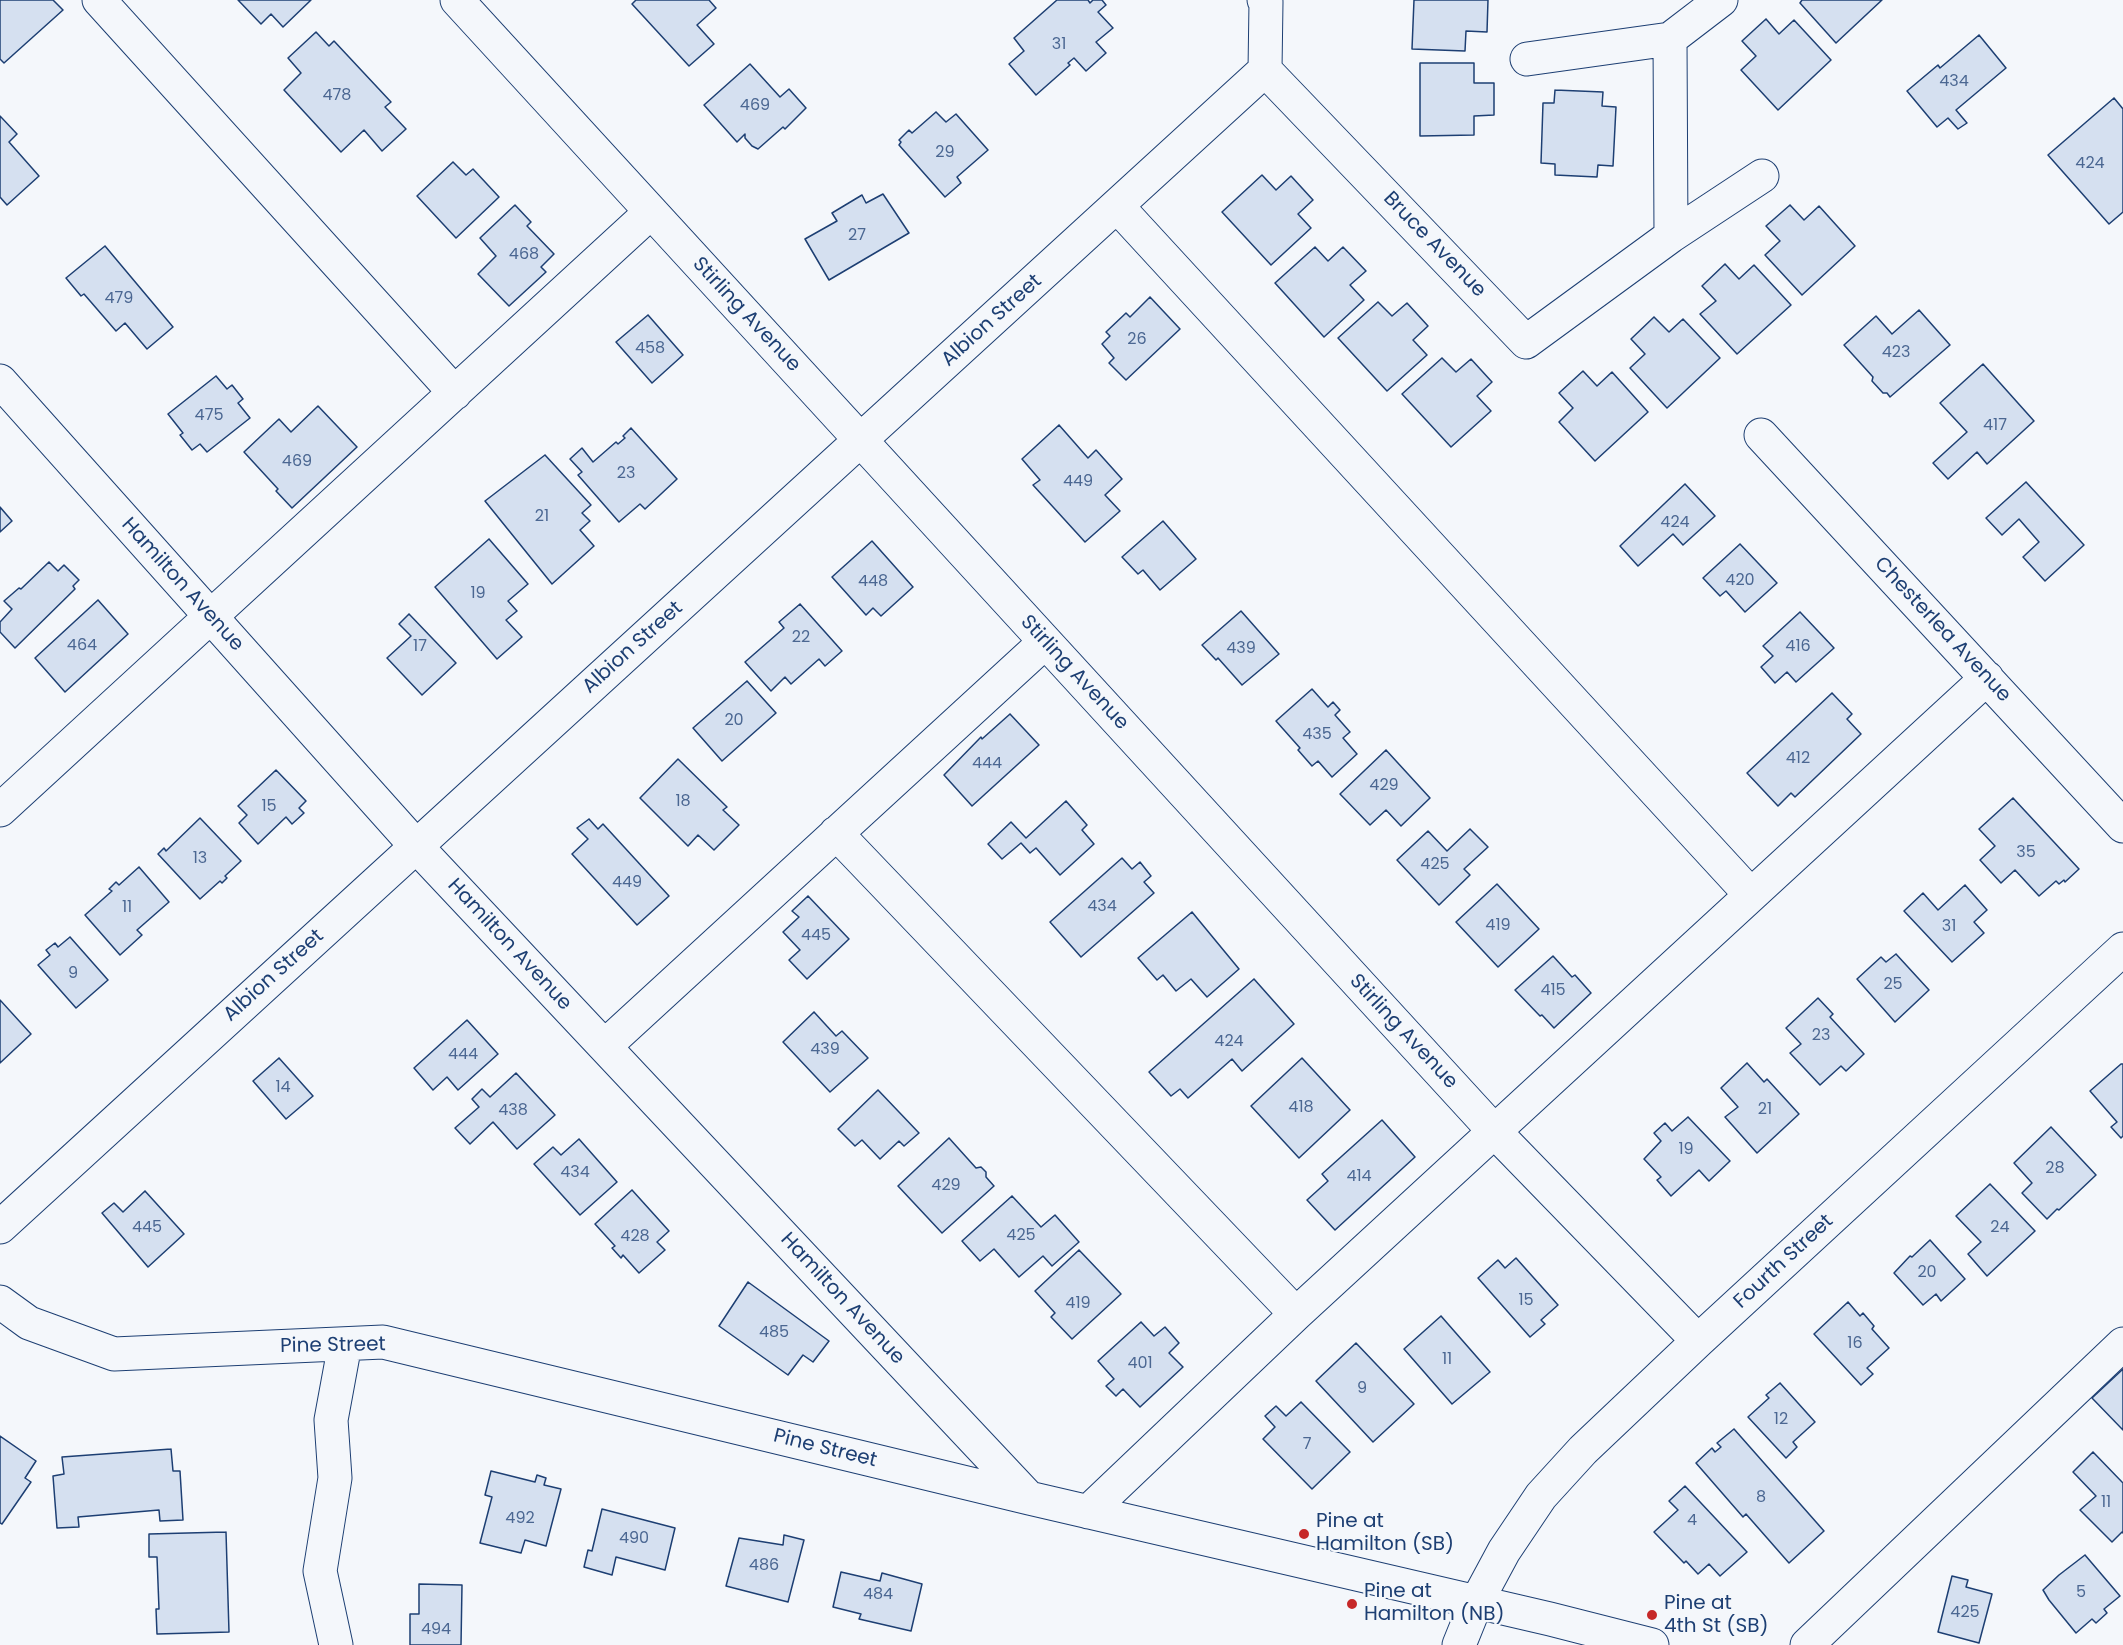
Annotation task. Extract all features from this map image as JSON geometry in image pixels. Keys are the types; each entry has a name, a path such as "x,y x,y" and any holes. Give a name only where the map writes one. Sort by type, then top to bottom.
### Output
{"street":[{"path":"99,0 455,393"},
{"name":"Stirling Avenue","path":"457,0 1495,1132 1698,1341"},
{"path":"1264,0 1266,2 1265,70"},
{"path":"1527,59 1670,39 1721,0"},
{"path":"1670,39 1671,236"},
{"name":"Albion Street","path":"0,1227 1265,70"},
{"name":"Bruce Avenue","path":"1265,70 1526,342 1671,236 1762,176"},
{"path":"1117,206 1751,895"},
{"path":"0,810 651,212"},
{"name":"Hamilton Avenue","path":"0,381 416,846 1029,1498"},
{"name":"Chesterlea Avenue","path":"1761,435 2123,826"},
{"path":"605,1046 1045,642"},
{"path":"1088,1512 1296,1314 1987,678"},
{"path":"836,833 1296,1314"},
{"name":"Fourth Street","path":"1459,1645 1476,1603 1504,1551 1541,1496 1583,1450 2123,949"},
{"name":"Pine Street","path":"0,1302 29,1323 114,1354 383,1342 1652,1645"},
{"path":"336,1645 320,1571 335,1478 331,1420 345,1344"},
{"path":"1807,1645 2123,1344"}],"building":[{"path":"0,0 53,0 63,10 4,63 0,59"},
{"path":"238,0 311,0 283,27 271,14 261,24"},
{"path":"636,0 709,0 716,8 697,25 714,44 689,66 632,4"},
{"path":"1057,0 1088,0 1090,3 1093,0 1102,0 1106,5 1098,12 1113,28 1096,42 1106,53 1086,71 1074,58 1068,63 1070,65 1036,95 1009,64 1024,51 1014,38"},
{"path":"1414,0 1488,0 1487,32 1466,31 1465,51 1412,49"},
{"path":"1802,0 1882,0 1836,43 1800,3"},
{"path":"1766,19 1779,34 1794,20 1831,60 1778,110 1741,70 1756,56 1742,41"},
{"path":"316,32 329,46 334,41 391,102 385,107 406,129 382,151 364,130 341,152 284,90 301,73 288,58"},
{"path":"1979,35 2006,68 1956,110 1967,123 1958,129 1948,118 1937,127 1907,91 1938,65 1940,68"},
{"path":"1420,63 1474,63 1474,83 1494,83 1494,115 1474,116 1474,135 1420,136"},
{"path":"750,64 780,97 789,89 806,108 785,129 783,127 758,149 745,138 745,134 737,142 704,105"},
{"path":"1555,90 1603,92 1602,106 1616,107 1613,166 1598,165 1597,177 1555,175 1555,164 1541,163 1543,103 1554,103"},
{"path":"2114,98 2123,109 2123,212 2109,224 2048,155"},
{"path":"936,112 946,122 956,114 988,150 957,177 961,183 945,197 899,145 901,142 899,140 909,130 912,133"},
{"path":"0,116 17,134 9,142 39,176 7,205 0,197"},
{"path":"453,162 466,175 473,169 499,197 456,238 417,196"},
{"path":"1262,175 1276,190 1291,176 1313,200 1298,214 1311,228 1271,265 1222,212"},
{"path":"883,194 909,233 829,280 805,239 837,221 832,213 862,195 866,203"},
{"path":"515,205 531,222 527,226 554,254 541,267 546,272 509,306 478,274 496,256 480,238"},
{"path":"1790,205 1804,220 1819,206 1855,246 1802,295 1765,255 1780,241 1766,226"},
{"path":"105,246 173,327 147,349 125,323 116,331 84,294 81,296 66,278"},
{"path":"1315,247 1328,261 1343,247 1366,271 1350,285 1364,300 1324,337 1275,283"},
{"path":"1725,264 1739,279 1754,265 1791,305 1737,354 1700,314 1716,301 1702,286"},
{"path":"1150,297 1180,329 1126,380 1109,363 1114,358 1102,344 1110,336 1106,332 1126,313 1130,317"},
{"path":"1378,302 1392,316 1407,303 1428,326 1413,340 1427,355 1387,391 1338,338"},
{"path":"1919,310 1950,345 1890,397 1872,381 1873,377 1844,345 1876,316 1892,334"},
{"path":"648,315 683,355 652,383 616,342"},
{"path":"1654,317 1669,332 1683,319 1720,358 1667,408 1630,368 1645,354 1631,339"},
{"path":"1442,358 1456,372 1471,359 1492,382 1477,396 1491,411 1451,447 1402,394"},
{"path":"1983,364 2034,421 1987,464 1977,452 1948,479 1933,463 1967,432 1940,403"},
{"path":"1583,371 1597,386 1612,372 1648,412 1595,461 1559,422 1573,408 1559,393"},
{"path":"216,376 227,389 232,385 243,399 238,403 250,418 207,452 200,444 192,450 180,435 183,433 168,414"},
{"path":"318,406 357,447 292,508 244,452 279,419 291,432"},
{"path":"1059,425 1088,458 1096,450 1122,479 1105,495 1120,511 1085,542 1033,485 1040,480 1022,459"},
{"path":"631,428 677,479 645,509 640,504 619,522 578,475 582,472 570,459 582,448 593,462 616,442 618,444 625,438 623,436"},
{"path":"545,455 591,505 582,513 590,521 580,530 594,546 552,584 485,501"},
{"path":"2026,482 2084,545 2045,581 2023,557 2039,542 2019,519 2002,535 1986,518"},
{"path":"1685,484 1715,516 1683,545 1673,534 1638,566 1620,546"},
{"path":"0,507 12,521 0,532"},
{"path":"1163,521 1196,559 1160,590 1143,570 1138,574 1122,557"},
{"path":"489,539 528,584 508,601 517,611 506,620 522,637 497,659 435,587"},
{"path":"872,541 913,587 881,616 873,608 866,615 832,577"},
{"path":"1740,544 1777,583 1745,612 1726,591 1720,596 1703,578"},
{"path":"49,562 58,571 64,565 79,580 73,586 75,589 15,648 0,632 0,622 12,609 4,601 19,588 21,589"},
{"path":"98,600 128,634 65,692 35,658"},
{"path":"800,604 842,651 825,666 819,659 791,684 785,677 771,691 745,662 784,628 779,622"},
{"path":"1241,611 1279,654 1242,685 1218,658 1216,660 1202,645"},
{"path":"1800,612 1834,648 1796,682 1787,672 1775,683 1761,667 1773,656 1763,646"},
{"path":"409,614 456,663 422,695 387,658 411,636 399,624"},
{"path":"747,681 776,713 722,761 693,728"},
{"path":"1312,689 1328,707 1333,702 1340,710 1335,715 1350,732 1343,738 1357,754 1332,777 1318,761 1312,766 1298,750 1300,748 1276,721"},
{"path":"1832,693 1852,714 1847,719 1861,734 1795,797 1791,793 1778,806 1747,773"},
{"path":"1010,714 1039,745 972,806 944,775 981,737 982,739"},
{"path":"1386,750 1430,798 1401,826 1386,810 1370,825 1340,794"},
{"path":"678,759 727,807 723,810 739,825 714,850 698,835 688,846 640,798"},
{"path":"276,770 306,801 299,808 304,813 292,824 286,817 258,844 239,823 247,815 238,806"},
{"path":"2013,798 2079,869 2065,882 2064,880 2059,884 2056,881 2039,896 2015,870 2001,883 1980,860 1995,846 1979,829"},
{"path":"1066,801 1087,825 1082,830 1094,844 1060,875 1036,848 1030,853 1021,843 1002,859 988,844 1011,822 1026,838"},
{"path":"200,818 241,861 225,876 227,878 222,883 220,881 200,899 158,854 164,848 166,851"},
{"path":"589,819 598,829 603,824 669,896 637,925 572,854 588,839 577,828"},
{"path":"1470,829 1488,847 1464,869 1470,875 1439,905 1397,860 1428,831 1447,851"},
{"path":"1122,858 1132,869 1140,862 1151,876 1144,882 1154,893 1081,957 1050,922"},
{"path":"139,867 169,902 137,930 142,935 120,955 85,915 112,891 109,889 116,882 119,885"},
{"path":"1497,884 1539,929 1498,967 1456,922"},
{"path":"1965,885 1987,910 1974,922 1984,933 1952,962 1904,911 1923,893 1938,910"},
{"path":"808,896 849,939 807,979 789,960 800,950 783,932 799,917 792,911"},
{"path":"1192,912 1239,969 1207,997 1191,979 1176,991 1163,975 1157,980 1138,958"},
{"path":"70,937 108,980 76,1008 38,965 50,955 46,950 55,943 58,947"},
{"path":"1896,954 1929,990 1895,1022 1857,979 1881,957 1886,962"},
{"path":"1553,956 1591,993 1554,1028 1515,990"},
{"path":"1254,979 1294,1024 1242,1071 1232,1059 1188,1098 1180,1089 1171,1096 1149,1072"},
{"path":"1818,998 1833,1014 1830,1017 1864,1054 1846,1071 1841,1066 1820,1085 1790,1053 1801,1044 1786,1028"},
{"path":"0,1000 31,1034 0,1063"},
{"path":"814,1012 836,1036 842,1031 868,1058 830,1092 783,1042"},
{"path":"467,1020 498,1054 458,1090 447,1077 433,1090 414,1068"},
{"path":"279,1058 313,1096 286,1119 253,1081"},
{"path":"1302,1058 1350,1110 1299,1158 1251,1106"},
{"path":"1747,1063 1764,1082 1767,1079 1799,1114 1757,1153 1725,1117 1738,1107 1721,1088"},
{"path":"2123,1064 2123,1136 2121,1138 2111,1127 2117,1122 2090,1091"},
{"path":"516,1073 555,1115 517,1149 493,1122 470,1144 455,1128 479,1107 472,1099 482,1089 490,1097"},
{"path":"878,1090 919,1133 904,1146 899,1141 880,1159 862,1140 855,1146 838,1129"},
{"path":"1688,1117 1730,1161 1709,1181 1699,1170 1671,1196 1657,1180 1661,1177 1644,1159 1661,1141 1654,1133 1665,1123 1672,1131"},
{"path":"1382,1120 1415,1157 1335,1230 1307,1200 1328,1181 1322,1174"},
{"path":"2051,1127 2096,1175 2047,1219 2022,1193 2032,1183 2014,1163"},
{"path":"949,1138 976,1168 981,1167 986,1172 986,1177 994,1186 942,1233 898,1186"},
{"path":"579,1139 617,1182 580,1215 534,1164 553,1147 561,1155"},
{"path":"1990,1184 2035,1231 1987,1276 1968,1254 1981,1242 1956,1216"},
{"path":"632,1190 669,1231 657,1242 665,1250 639,1273 623,1255 621,1258 612,1248 615,1246 595,1224"},
{"path":"145,1191 184,1234 148,1267 102,1213 114,1203 123,1212"},
{"path":"1012,1196 1041,1227 1055,1215 1079,1242 1052,1266 1043,1256 1019,1277 994,1249 980,1261 962,1241"},
{"path":"1930,1240 1965,1279 1941,1301 1936,1294 1923,1305 1894,1273"},
{"path":"1079,1250 1121,1294 1072,1339 1051,1317 1055,1313 1035,1291"},
{"path":"1516,1258 1558,1305 1541,1320 1545,1324 1530,1337 1478,1278 1498,1260 1505,1268"},
{"path":"748,1282 829,1341 813,1362 803,1355 788,1375 719,1326"},
{"path":"1848,1302 1860,1316 1863,1313 1874,1326 1872,1329 1889,1348 1867,1368 1873,1374 1861,1385 1814,1334"},
{"path":"1441,1316 1490,1372 1452,1404 1404,1349"},
{"path":"1141,1322 1154,1336 1165,1327 1179,1343 1169,1353 1183,1367 1140,1407 1123,1389 1116,1396 1106,1386 1114,1379 1098,1361"},
{"path":"1356,1343 1414,1404 1373,1442 1316,1381"},
{"path":"2123,1369 2123,1430 2092,1398"},
{"path":"1780,1383 1815,1422 1793,1442 1797,1447 1786,1458 1748,1417 1769,1398 1766,1395"},
{"path":"1301,1402 1350,1452 1312,1489 1263,1439 1275,1427 1265,1416 1276,1406 1286,1416"},
{"path":"1734,1429 1824,1531 1789,1563 1746,1514 1743,1517 1696,1463 1712,1448 1715,1452 1721,1447 1717,1443"},
{"path":"0,1436 36,1461 25,1478 31,1482 2,1524 0,1523"},
{"path":"171,1449 173,1471 180,1471 183,1520 160,1521 159,1510 78,1517 79,1527 57,1528 53,1476 64,1474 62,1457"},
{"path":"2093,1452 2123,1483 2123,1533 2112,1542 2080,1510 2096,1496 2073,1472"},
{"path":"491,1471 535,1482 537,1475 546,1478 544,1485 561,1489 546,1546 525,1540 521,1553 480,1543 492,1497 485,1495"},
{"path":"1685,1486 1747,1552 1720,1576 1709,1564 1698,1574 1654,1532 1678,1510 1669,1501"},
{"path":"602,1509 675,1528 665,1570 616,1557 612,1575 584,1567 588,1550 592,1551"},
{"path":"226,1532 229,1632 157,1634 156,1609 159,1609 157,1557 149,1557 149,1534"},
{"path":"784,1535 804,1540 788,1602 726,1586 739,1538 783,1545"},
{"path":"2085,1555 2120,1596 2104,1609 2107,1613 2096,1623 2092,1619 2076,1633 2043,1590"},
{"path":"841,1572 880,1581 882,1573 922,1584 911,1631 859,1619 861,1614 833,1607"},
{"path":"1952,1576 1968,1580 1966,1587 1992,1594 1979,1643 1938,1632"},
{"path":"419,1584 462,1585 461,1645 410,1645 410,1614 419,1614"}],"place":[{"name":"Pine at Hamilton (SB)","path":"1304,1534"},
{"name":"Pine at Hamilton (NB)","path":"1352,1604"},
{"name":"Pine at 4th St (SB)","path":"1652,1615"}]}
